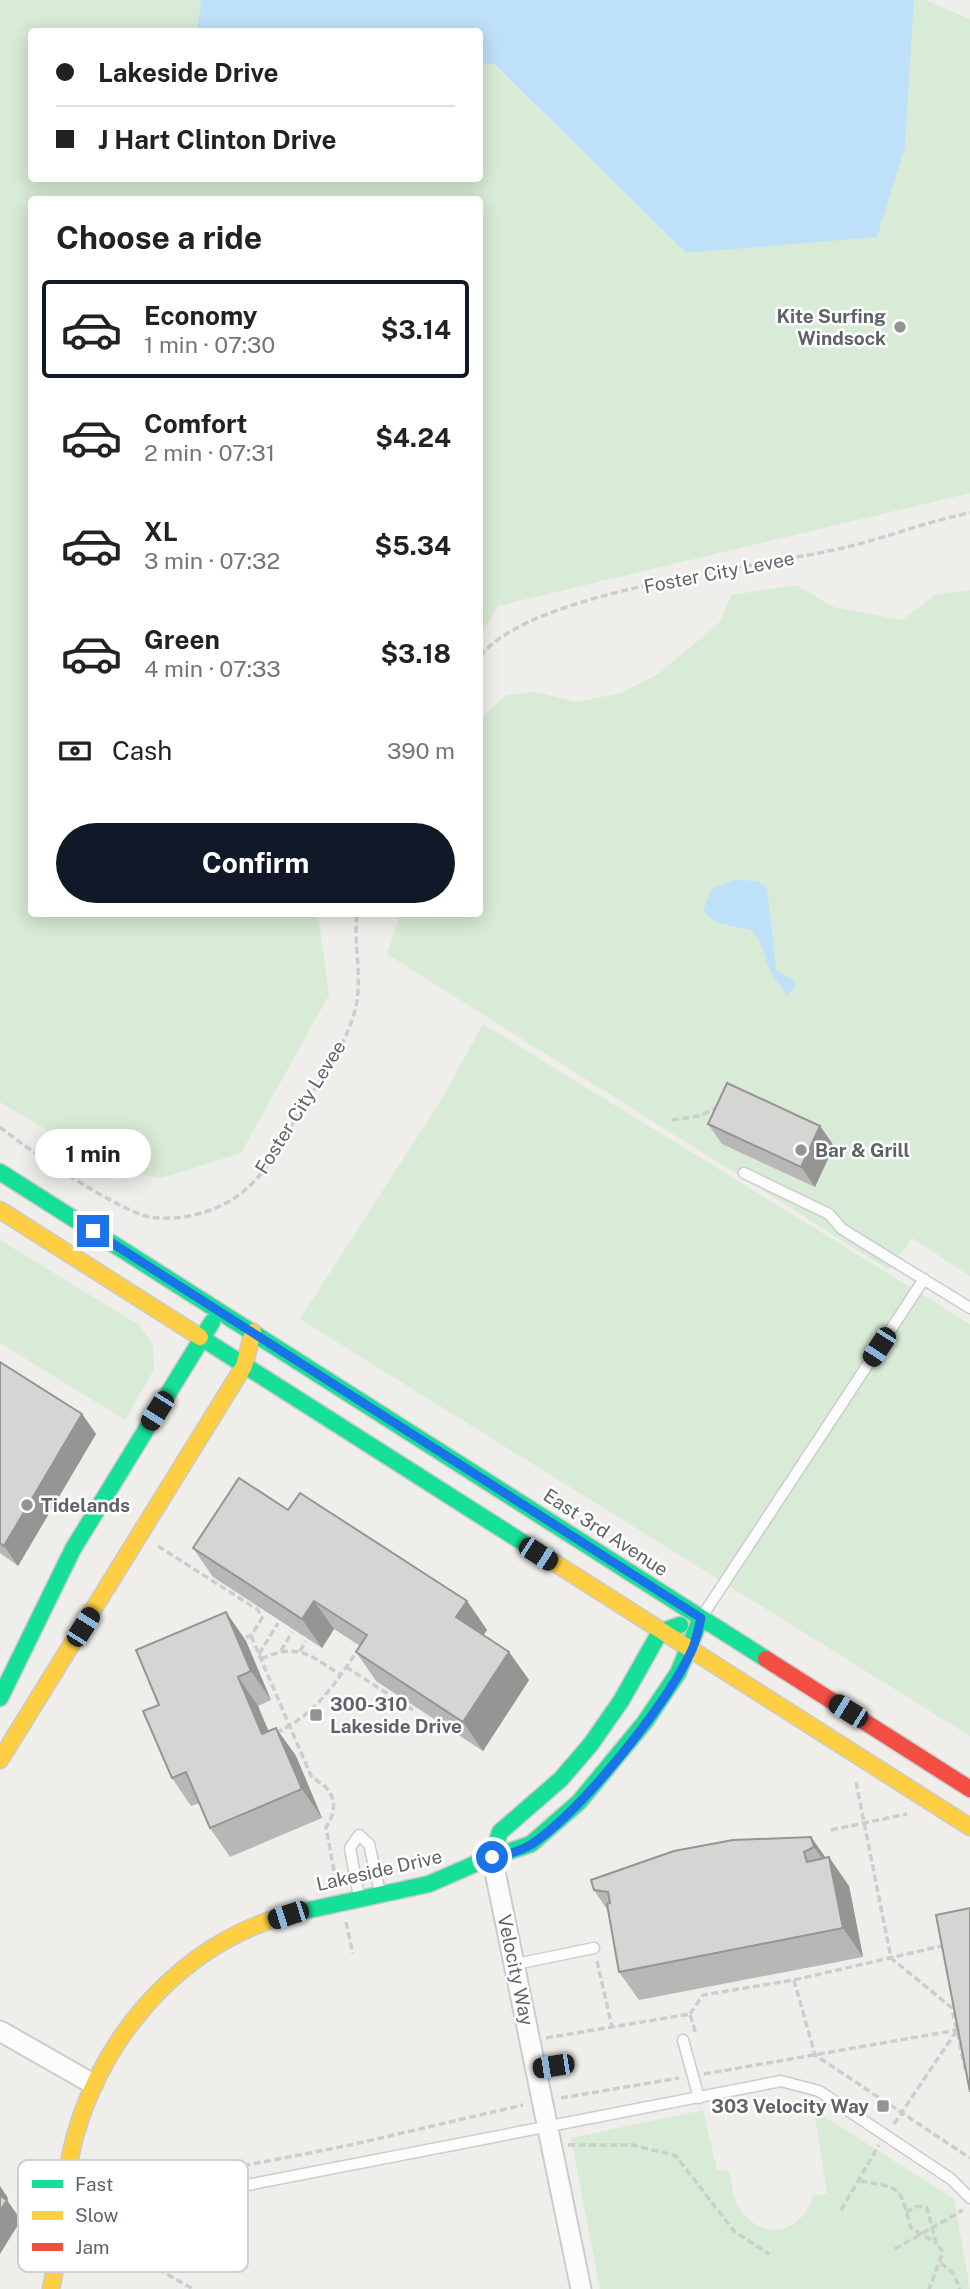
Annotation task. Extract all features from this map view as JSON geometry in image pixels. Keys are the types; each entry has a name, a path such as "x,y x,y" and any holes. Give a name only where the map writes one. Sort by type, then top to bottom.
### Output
{"main road":[{"name":"East 3rd Avenue","path":"0,1172 970,1789"},
{"path":"0,1210 970,1827"},
{"path":"0,1698 73,1549 219,1311"},
{"path":"0,1760 244,1366 253,1332"},
{"path":"492,1857 500,1832 561,1779 591,1744 621,1702 660,1632 701,1618"},
{"name":"Lakeside Drive","path":"69,2160 93,2084 113,2047 138,2013 166,1985 195,1961 228,1940 267,1921 308,1908 431,1883 464,1872 492,1857 510,1855 532,1844 575,1806 641,1729 691,1652 701,1618"},
{"name":"Lakeside Drive","path":"51,2289 55,2272"}],"street":[{"name":"Velocity Way","path":"492,1857 581,2289"},
{"path":"0,2031 93,2084"}],"lane":[{"path":"744,1174 829,1214 842,1229 970,1308"},
{"path":"701,1618 924,1279"},
{"path":"359,1898 349,1849 359,1835 369,1844 381,1893"},
{"path":"516,1964 594,1948"},
{"path":"683,2040 699,2098"},
{"path":"536,2068 569,2063"},
{"path":"248,2184 781,2081 819,2091 951,2179 970,2198"}],"path":[{"name":"Foster City Levee","path":"483,653 496,639 530,620 582,602 848,547 970,513"},
{"name":"Foster City Levee","path":"0,1127 120,1205 150,1217 176,1218 223,1204 245,1190 261,1173 346,1034 354,1014 358,991 357,917"},
{"path":"672,1120 699,1116 726,1104"},
{"path":"154,1543 258,1610 262,1618 251,1636 236,1640"},
{"path":"260,1657 278,1623"},
{"path":"281,1651 292,1632"},
{"path":"251,1636 312,1778 321,1782 334,1800 335,1810 326,1827 327,1842"},
{"path":"300,1651 306,1641"},
{"path":"270,1736 303,1720 323,1700 360,1646"},
{"path":"260,1657 281,1651 300,1651 341,1675"},
{"path":"346,1667 413,1710"},
{"path":"850,1751 891,1958 952,2008 967,2077"},
{"path":"831,1830 910,1814"},
{"path":"531,2040 690,2014 703,1995 794,1980 956,1943"},
{"path":"594,1948 612,2027"},
{"path":"794,1980 815,2055 970,2158"},
{"path":"690,2014 697,2038"},
{"path":"902,2113 963,2022"},
{"path":"561,2098 957,2030"},
{"path":"704,2061 707,2073"},
{"path":"248,2165 346,2146 523,2105"},
{"path":"568,2145 633,2145 676,2155 734,2231 769,2254"},
{"path":"841,2210 876,2151"},
{"path":"859,2181 889,2185 900,2192 907,2203 906,2212 911,2228 936,2243 943,2252 929,2289"},
{"path":"906,2212 918,2206 928,2207 936,2243"},
{"path":"895,2249 970,2206"},
{"path":"940,2263 953,2273 960,2289"},
{"path":"163,2272 193,2289"}],"green space":[{"path":"0,0 201,0 197,28 28,28 28,182 483,182 483,64 493,64 686,253 905,147 914,0 925,0 970,19 970,493 498,606 483,631 483,196 28,196 28,917 318,917 329,995 241,1153 162,1178 114,1170 0,1102"},
{"path":"796,585 833,607 902,620 935,595 970,590 970,1276 912,1238 889,1270 387,954 399,917 483,917 483,717 506,695 537,692 576,702 621,693 658,674 719,623 731,595"},
{"path":"483,1024 970,1324 970,1736 300,1319 441,1100"},
{"path":"0,1240 139,1325 153,1344 154,1369 125,1420 0,1343"},
{"path":"703,2110 717,2170 729,2171 739,2208 749,2219 770,2230 791,2226 800,2219 813,2196 827,2194 814,2110 954,2199 970,2289 600,2289 571,2138"}],"water":[{"path":"201,0 914,0 905,147 877,237 686,253 494,64 483,64 483,28 197,28"},
{"path":"734,880 758,881 767,888 776,969 793,980 796,986 786,996 751,930 717,923 703,911 712,888"}],"building":[{"path":"727,1083 820,1126 801,1167 708,1124"},
{"name":"Tidelands","path":"0,1362 82,1414 4,1546 0,1543"},
{"path":"239,1478 288,1510 300,1493 467,1601 456,1617 509,1652 463,1722 356,1652 367,1635 314,1601 302,1619 193,1548"},
{"path":"226,1612 251,1671 238,1677 262,1734 276,1728 302,1789 210,1828 186,1772 172,1778 143,1711 159,1705 136,1650"},
{"path":"811,1837 814,1847 804,1852 807,1862 829,1857 843,1928 619,1972 607,1904 610,1903 608,1892 594,1890 591,1880 674,1851 733,1840"},
{"path":"970,1908 970,2092 936,1915"},
{"path":"0,2196 7,2200 0,2211"}],"traffic: fast":[{"path":"0,1172 766,1659"},
{"path":"0,1698 73,1549 212,1322"},
{"path":"200,1337 555,1563"},
{"path":"286,1915 429,1884 484,1860 531,1844 579,1802 645,1722 678,1673 701,1618"},
{"path":"492,1857 500,1832 561,1779 591,1744 621,1701 660,1632 680,1625"}],"traffic: slow":[{"path":"0,1210 200,1337"},
{"path":"0,1760 244,1366 253,1332"},
{"path":"555,1563 970,1827"},
{"path":"69,2160 81,2116 98,2077 119,2040 145,2006 175,1976 209,1951 246,1930 286,1915"},
{"path":"51,2289 54,2272"}],"traffic: jam":[{"path":"766,1659 970,1789"}],"place":[{"name":"Kite Surfing Windsock","path":"900,327"},
{"name":"Bar & Grill","path":"801,1150"},
{"name":"Tidelands","path":"27,1505"},
{"name":"300-310 Lakeside Drive","path":"316,1715"},
{"name":"303 Velocity Way","path":"883,2106"}],"route":[{"path":"93,1231 701,1618 691,1652 677,1676 641,1729 575,1806 532,1844 510,1855 492,1857"}]}
